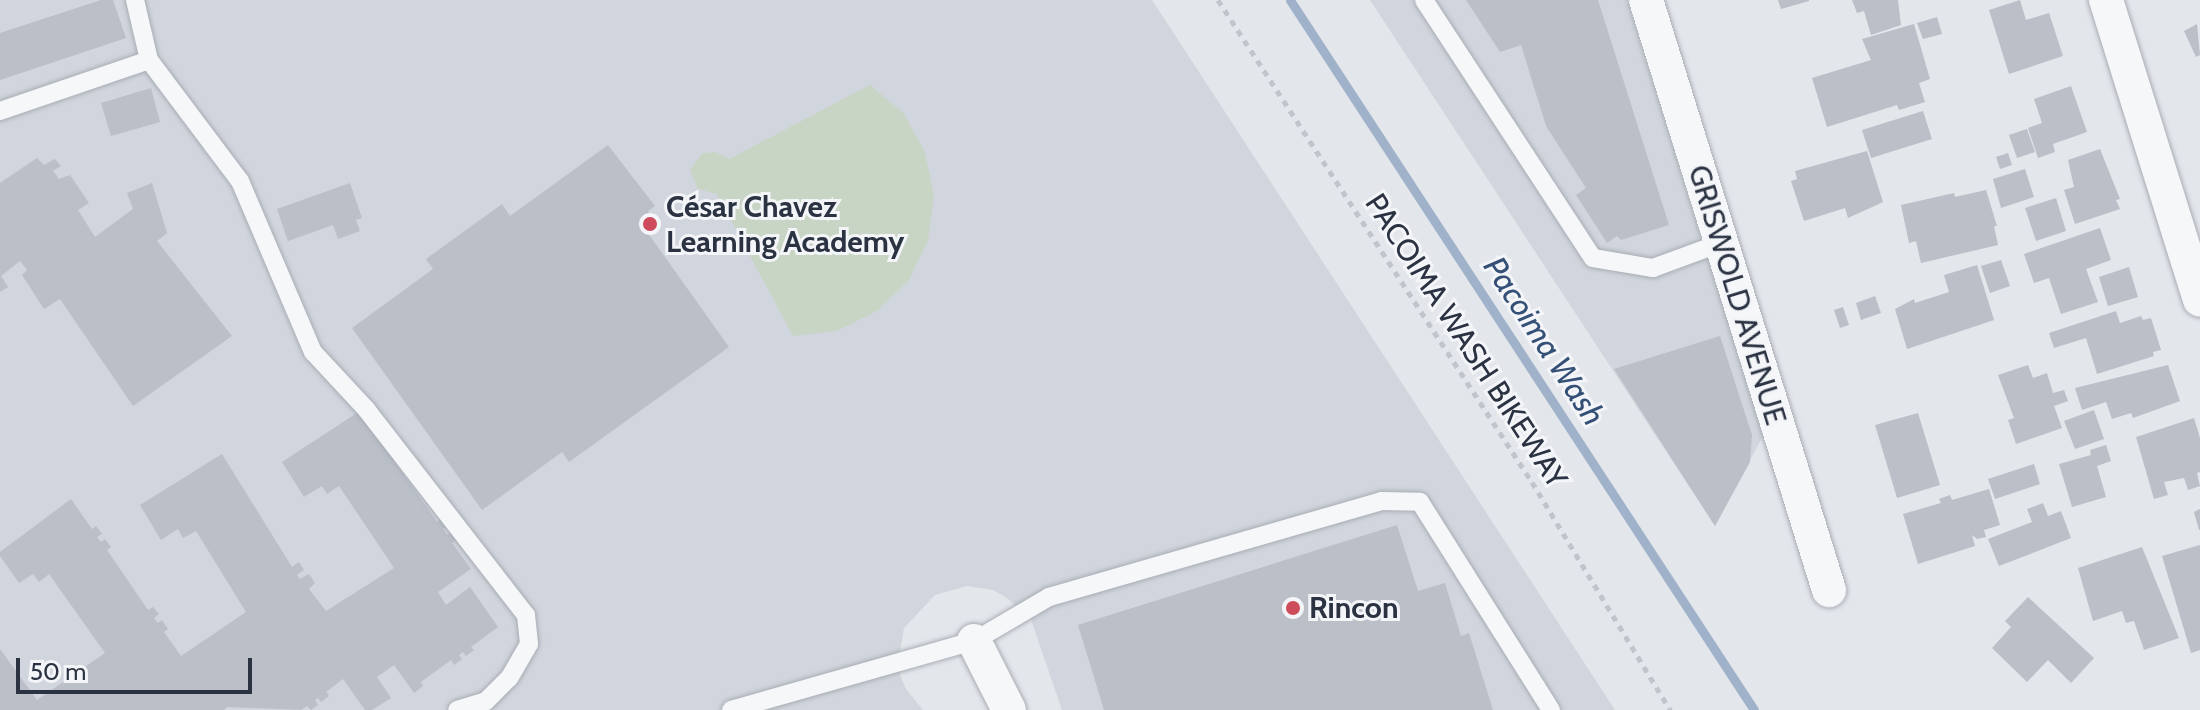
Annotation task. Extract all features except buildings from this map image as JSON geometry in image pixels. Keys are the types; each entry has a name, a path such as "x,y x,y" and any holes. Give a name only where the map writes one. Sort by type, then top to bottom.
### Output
{"street":[{"name":"GRISWOLD AVENUE","path":"1646,0 1829,590"},
{"path":"2106,0 2200,300"},
{"path":"974,641 1009,710"}],"lane":[{"path":"135,0 149,60 240,181 313,352 366,409 526,615 529,644 509,678 486,701 457,710"},
{"path":"1424,0 1593,258 1653,268 1721,243"},
{"path":"0,111 149,60"},
{"path":"731,710 974,641 1049,597 1381,501 1420,502 1551,710"}],"path":[{"name":"PACOIMA WASH BIKEWAY","path":"1218,0 1532,482 1670,710"}],"shaded area":[{"name":"César Chavez Learning Academy","path":"0,0 1152,0 1615,710 1062,710 1031,620 993,590 967,586 935,595 904,628 899,656 900,675 906,689 923,710 0,710"},
{"path":"1370,0 1627,0 1763,436 1715,526"}],"green space":[{"path":"870,85 904,114 925,152 934,196 928,240 909,280 877,311 837,331 793,336 717,194 698,189 690,170 703,153 716,152 729,159"}],"waterway":[{"name":"Pacoima Wash","path":"1290,0 1754,710"}],"place":[{"name":"César Chavez Learning Academy","path":"650,224"},
{"name":"Rincon","path":"1293,608"}]}
